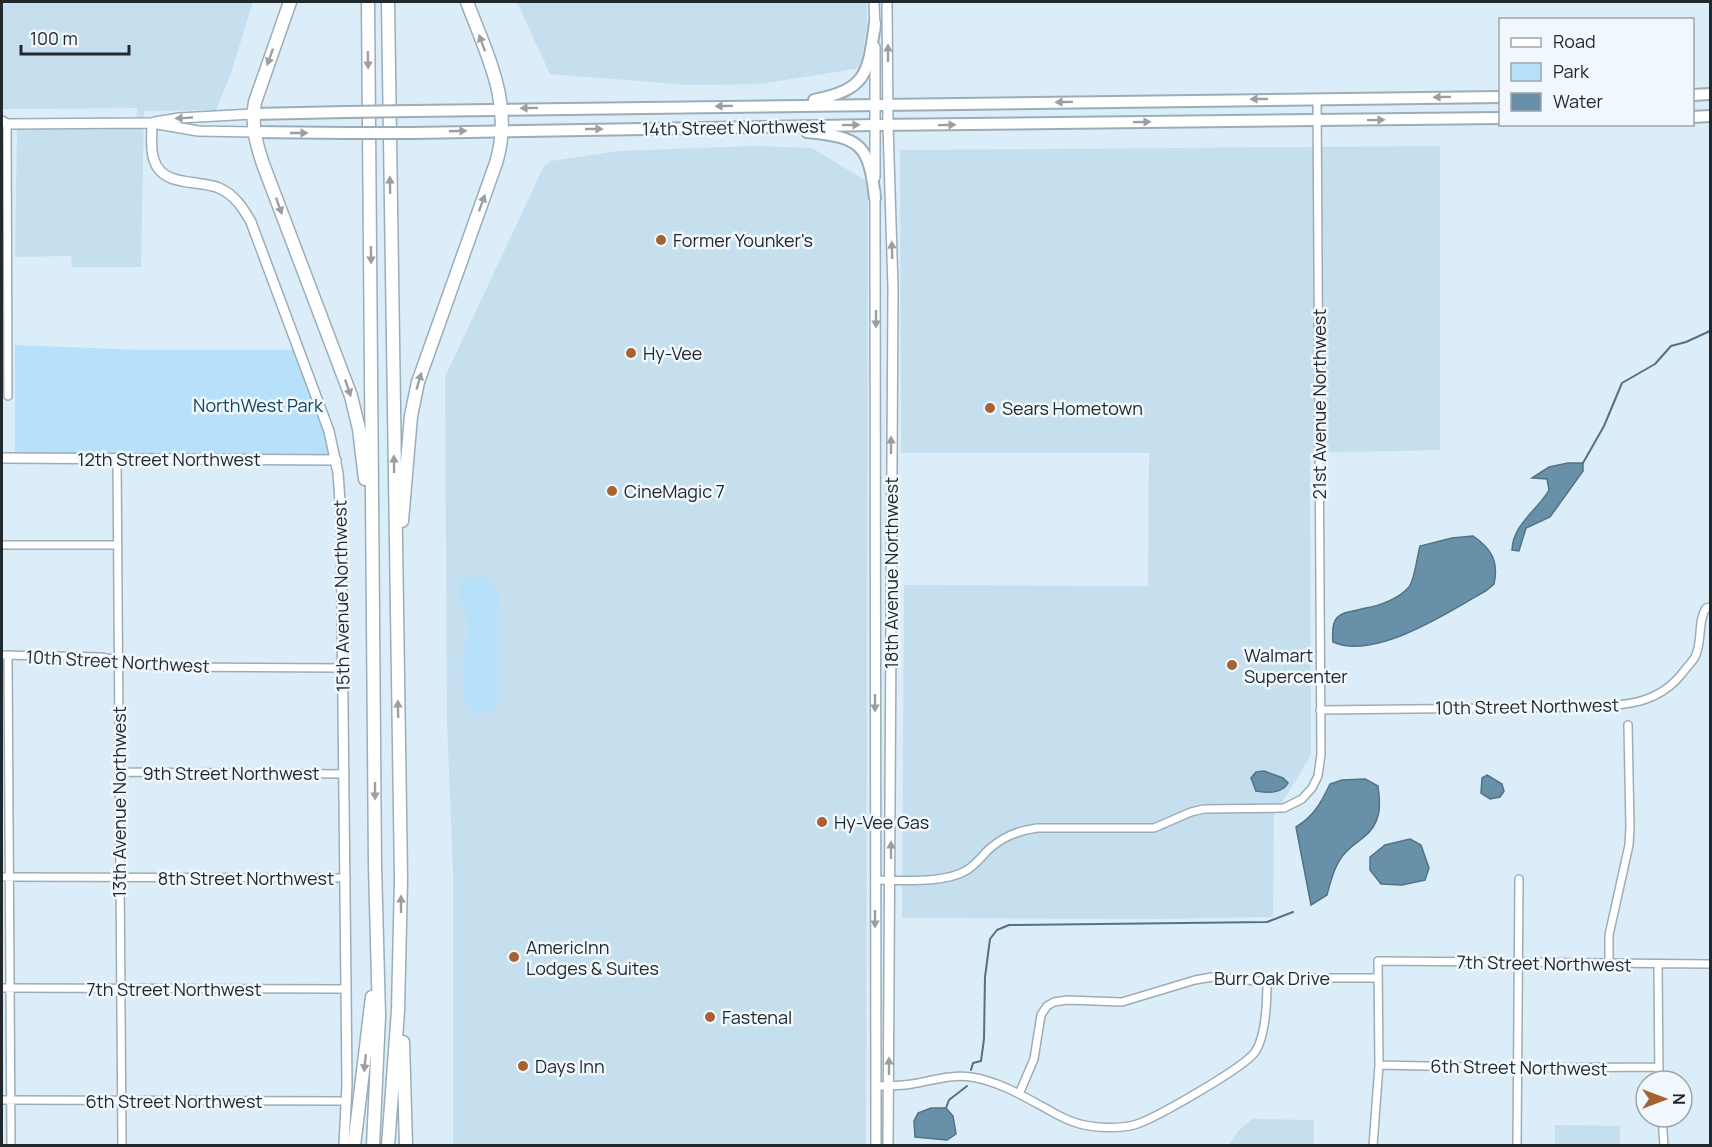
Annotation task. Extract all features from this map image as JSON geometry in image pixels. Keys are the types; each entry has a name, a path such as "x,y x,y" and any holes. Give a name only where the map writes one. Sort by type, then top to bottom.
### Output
{"highway":[{"path":"290,2 259,90 253,114 253,132 263,165 356,415 365,473 373,628"},
{"path":"368,2 378,1052 373,1146"},
{"path":"388,2 400,963 406,1146"},
{"path":"397,627 408,444 414,399 426,357 496,163 503,130 503,109 497,85 467,2"},
{"path":"354,1146 363,1083 377,942"},
{"path":"388,1146 400,963"}],"main road":[{"path":"757,105 816,99 837,94 854,86 863,77 868,66 875,23"},
{"path":"1694,94 1710,94"},
{"name":"14th Street Northwest","path":"253,114 757,105 1499,97"},
{"path":"1694,117 1710,116"},
{"name":"14th Street Northwest","path":"253,132 413,133 1499,118"},
{"path":"756,127 814,132 849,139 867,155 872,169 875,198"}],"street":[{"name":"18th Avenue Northwest","path":"873,2 875,23 877,569 876,1146"},
{"name":"18th Avenue Northwest","path":"887,2 893,288 888,1146"},
{"name":"21st Avenue Northwest","path":"1317,98 1320,710"},
{"name":"14th Street Northwest","path":"3,124 152,123 179,118 253,114"},
{"name":"14th Street Northwest","path":"152,123 198,131 253,132"},
{"name":"15th Avenue Northwest","path":"152,123 153,157 164,175 180,181 202,183 222,189 238,202 251,222 320,404 336,460 341,516 346,878 347,1101 344,1146"},
{"path":"3,124 8,396"},
{"name":"12th Street Northwest","path":"2,458 336,460"},
{"name":"13th Avenue Northwest","path":"117,459 122,1146"},
{"path":"2,545 118,545"},
{"name":"10th Street Northwest","path":"1320,710 1592,707 1644,701 1667,690 1695,657 1702,632 1701,616 1706,608 1710,607"},
{"name":"10th Street Northwest","path":"5,655 118,659 163,667 343,668"},
{"path":"5,655 11,1146"},
{"path":"875,880 951,877 965,871 1004,838 1018,831 1037,828 1154,828 1191,812 1204,809 1277,809 1291,805 1308,792 1318,776 1321,754 1320,710"},
{"path":"1609,963 1609,935 1629,845 1628,725"},
{"name":"9th Street Northwest","path":"119,772 344,774"},
{"name":"8th Street Northwest","path":"6,877 346,878"},
{"path":"1517,1146 1519,879"},
{"name":"7th Street Northwest","path":"1378,978 1378,960 1710,964"},
{"path":"1658,964 1658,1067"},
{"name":"Burr Oak Drive","path":"1019,1094 1034,1059 1041,1015 1047,1006 1054,1002 1067,1000 1122,1002 1212,977 1267,981 1289,978 1378,978"},
{"path":"1373,1146 1379,1065 1378,978"},
{"path":"876,1086 963,1076 982,1080 1019,1094 1072,1122 1088,1126 1126,1126 1150,1118 1206,1087 1253,1056 1259,1046 1267,1005 1267,981"},
{"name":"7th Street Northwest","path":"2,988 346,989"},
{"name":"6th Street Northwest","path":"1379,1065 1517,1068 1658,1067"},
{"name":"6th Street Northwest","path":"2,1100 347,1101"},
{"path":"1663,1129 1664,1146"}],"shaded area":[{"path":"2,2 253,2 230,76 216,110 144,111 141,267 72,267 71,256 15,257 17,130 136,129 137,108 2,109"},
{"path":"517,2 867,2 867,26 860,68 760,84 688,85 550,74"},
{"path":"753,146 812,148 868,182 866,1145 453,1145 453,872 447,721 445,377 544,166 551,161 619,151"},
{"path":"1440,146 1440,450 1310,453 1311,755 1274,816 1273,917 902,918 904,585 1148,586 1149,453 901,453 900,150"},
{"path":"1252,1119 1314,1120 1314,1145 1229,1145 1238,1131"},
{"path":"1555,1125 1620,1126 1620,1145 1555,1145"}],"green space":[{"name":"NorthWest Park","path":"15,345 141,350 300,350 336,460 138,459 15,452"},
{"path":"470,576 488,579 499,595 498,701 493,709 484,713 471,711 468,707 463,684 463,653 469,634 460,594 464,581"}],"water":[{"path":"1583,463 1583,471 1550,517 1526,528 1519,551 1512,550 1513,541 1521,525 1549,490 1547,479 1532,478 1549,467"},
{"path":"1473,536 1485,545 1494,562 1494,584 1487,590 1434,621 1391,639 1370,645 1350,646 1333,642 1334,624 1340,615 1383,603 1400,595 1409,587 1420,546 1452,538"},
{"path":"1264,771 1283,778 1288,783 1278,791 1256,791 1251,778 1256,772"},
{"path":"1487,775 1502,784 1504,791 1500,797 1490,799 1481,793 1482,778"},
{"path":"1365,779 1378,786 1377,820 1370,832 1342,856 1327,895 1311,905 1296,827 1316,808 1330,784 1342,780"},
{"path":"1410,839 1421,845 1429,868 1425,880 1402,885 1381,884 1370,870 1370,857 1385,845"},
{"path":"931,1108 946,1108 953,1116 956,1134 947,1140 915,1137 914,1121 918,1113"}],"waterway":[{"path":"1583,463 1604,426 1622,383 1655,364 1671,346 1710,331"},
{"path":"971,1070 973,1063 981,1061 984,1039 985,977 990,939 997,930 1009,925 1267,922 1293,912"},
{"path":"946,1108 949,1100 967,1086"}],"place":[{"name":"Former Younker's","path":"661,240"},
{"name":"Hy-Vee","path":"631,353"},
{"name":"Sears Hometown","path":"990,408"},
{"name":"CineMagic 7","path":"612,491"},
{"name":"Walmart Supercenter","path":"1232,665"},
{"name":"Hy-Vee Gas","path":"822,822"},
{"name":"AmericInn Lodges & Suites","path":"514,957"},
{"name":"Fastenal","path":"710,1017"},
{"name":"Days Inn","path":"523,1066"}]}
